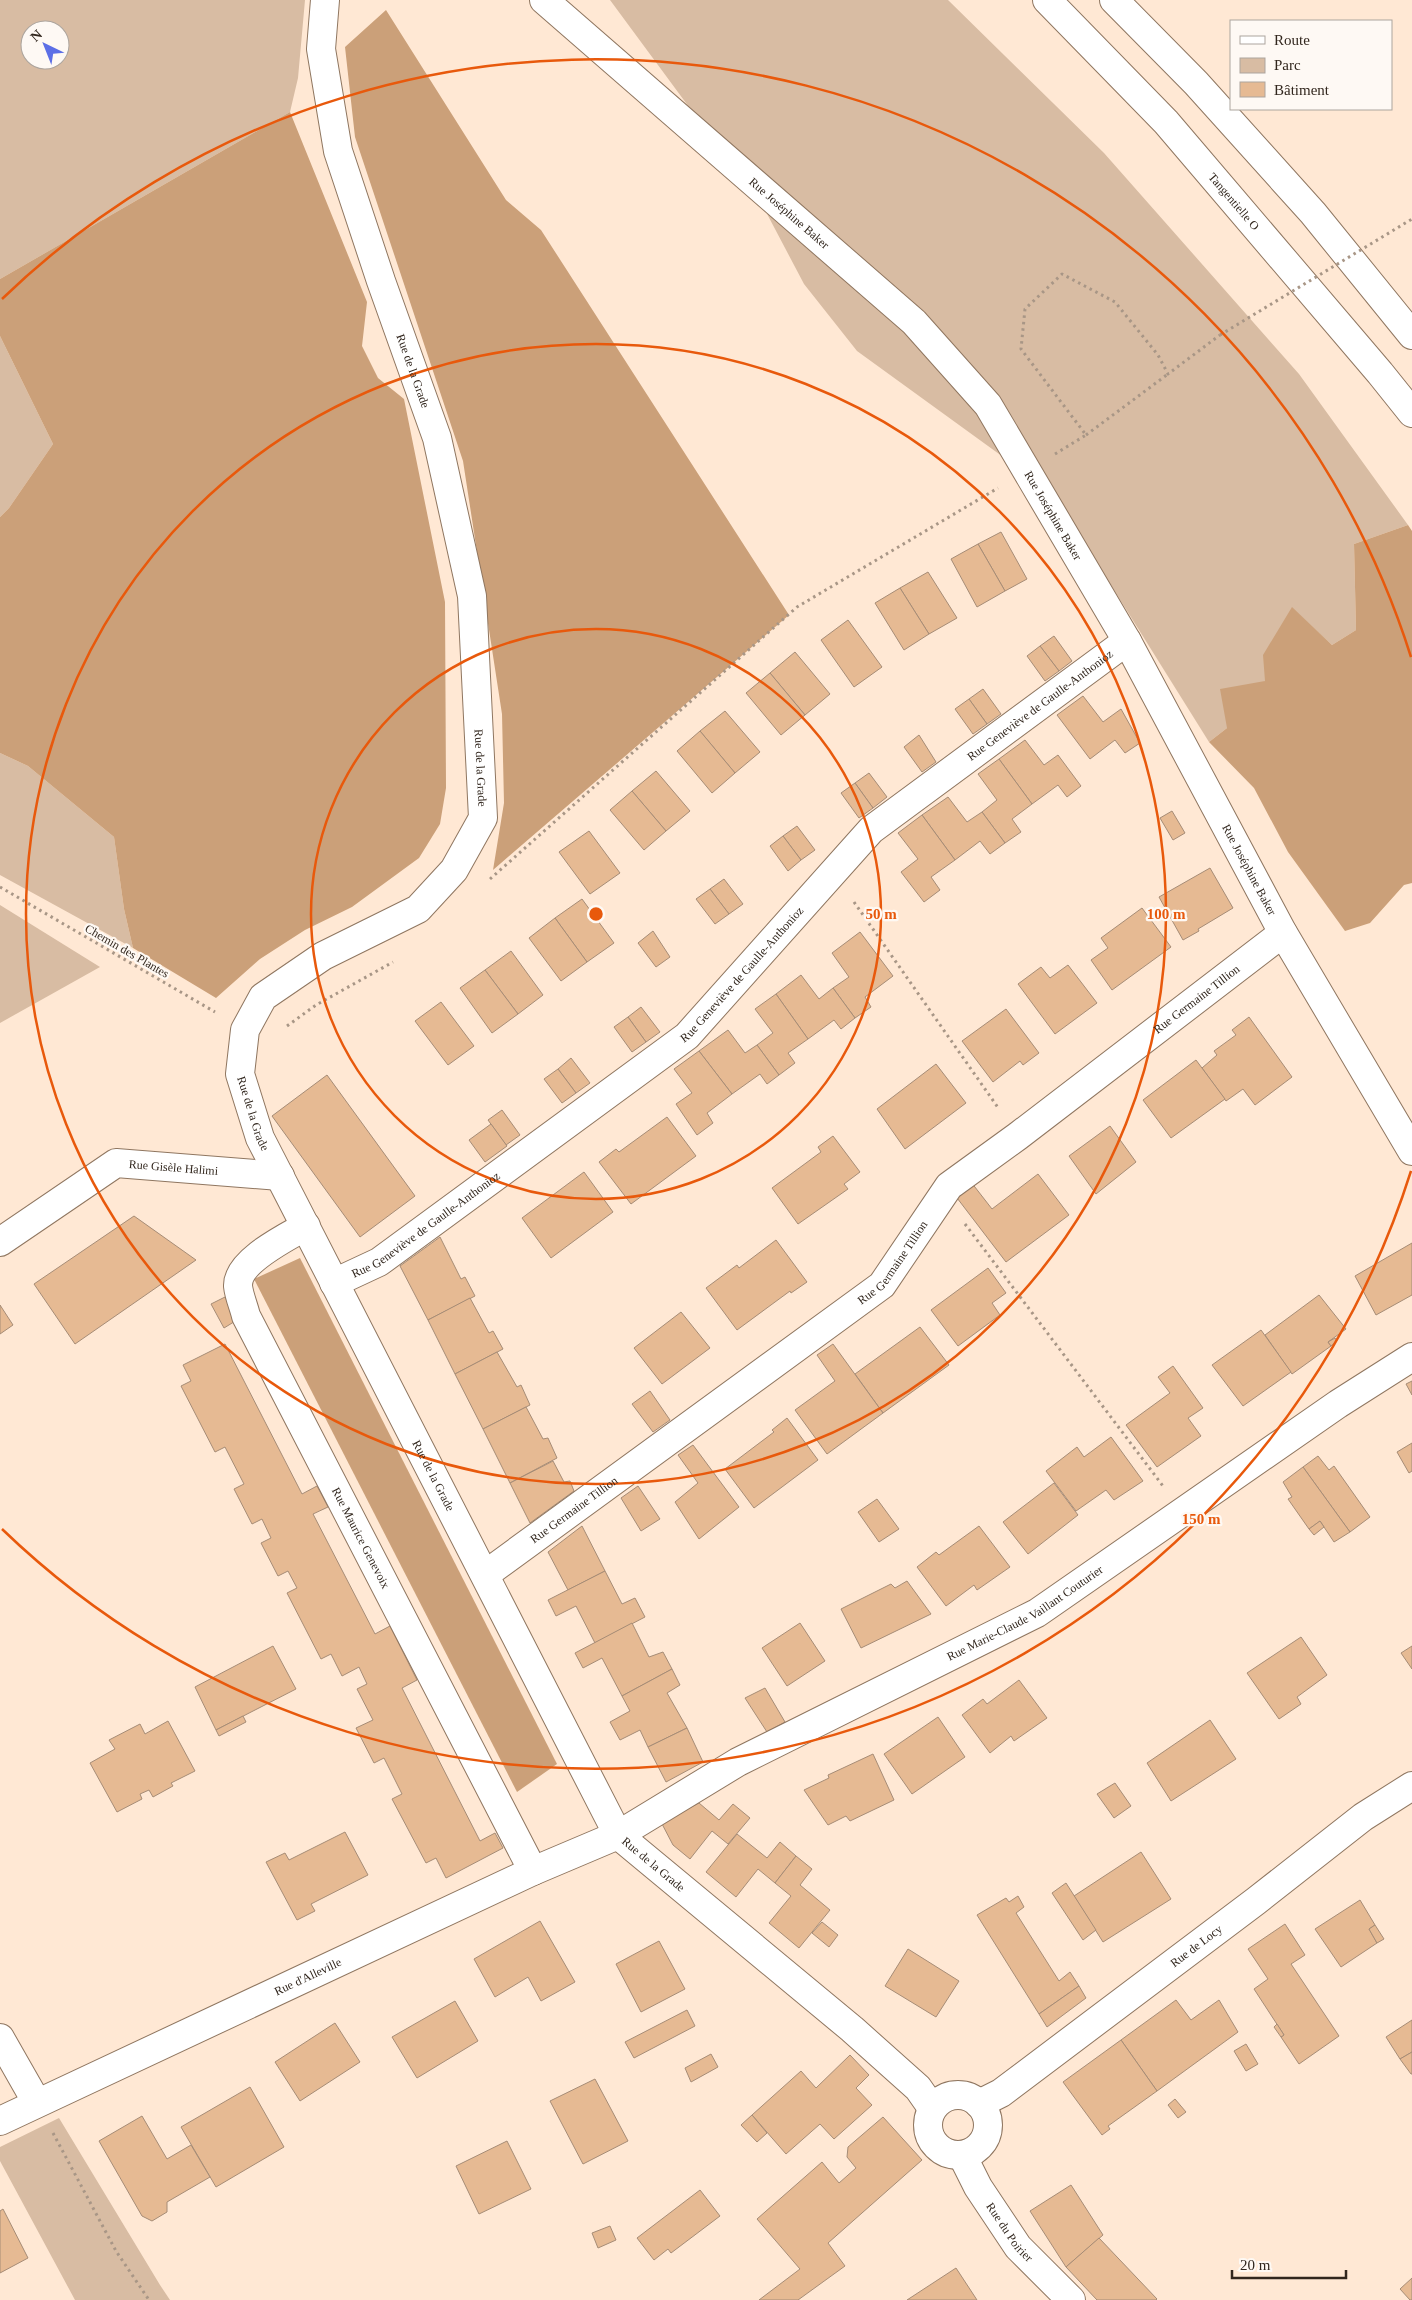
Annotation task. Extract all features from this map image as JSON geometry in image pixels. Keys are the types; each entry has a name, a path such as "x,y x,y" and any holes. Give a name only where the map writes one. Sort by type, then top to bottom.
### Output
{"street":[{"name":"Rue de la Grade","path":"326,0 321,49 338,151 437,438 472,596 483,818 454,870 418,909 316,961 264,997 245,1030 240,1074 260,1138 486,1574 618,1835 852,2029 918,2088 932,2108"},
{"name":"Rue Joséphine Baker","path":"544,0 914,322 988,405 1127,641 1284,933 1412,1151"},
{"name":"Tangentielle O","path":"1047,0 1166,122 1380,372 1412,413"},
{"path":"1114,0 1196,83 1313,213 1412,335"},
{"name":"Rue Geneviève de Gaulle-Anthonioz","path":"334,1283 379,1262 687,1036 871,830 1127,641"},
{"name":"Rue Germaine Tillion","path":"486,1574 882,1286 949,1186 1018,1136 1284,933"},
{"name":"Rue Gisèle Halimi","path":"0,1242 116,1163 280,1176"},
{"name":"Rue Maurice Genevoix","path":"306,1226 256,1258 242,1271 238,1285 246,1316 533,1871"},
{"name":"Rue Marie-Claude Vaillant Couturier","path":"618,1835 738,1762 1037,1613 1338,1404 1412,1356"},
{"name":"Rue de Locy","path":"979,2104 1001,2094 1256,1901 1363,1817 1412,1786"},
{"name":"Rue d'Alleville","path":"0,2121 533,1871 618,1835"},
{"path":"0,2038 37,2103"},
{"path":"960,2095 970,2098 979,2104 985,2112 988,2130 979,2147 962,2155 944,2152 932,2141 927,2124 932,2108 940,2100 960,2095"},
{"name":"Rue du Poirier","path":"962,2155 978,2187 1018,2247 1071,2300"}],"path":[{"path":"484,884 797,607 1086,435 1220,335 1412,219"},
{"path":"1086,435 1021,349 1025,309 1062,274 1114,302 1158,355 1168,374"},
{"path":"833,872 1018,1136"},
{"name":"Chemin des Plantes","path":"0,887 245,1030"},
{"path":"281,1033 286,1026 316,1005 400,958"},
{"path":"943,1195 1183,1512"},
{"path":"37,2103 116,2251 149,2300"}],"green space":[{"path":"0,0 305,0 298,78 290,112 0,279"},
{"path":"610,0 948,0 1104,153 1299,374 1408,525 1354,544 1356,630 1332,645 1292,608 1265,681 1227,728 1209,742 1054,494 857,351 804,284 765,210"},
{"path":"0,336 53,444 9,508 0,517"},
{"path":"0,753 28,766 114,837 124,909 133,948 0,875"},
{"path":"0,905 100,967 0,1023"},
{"path":"59,2118 170,2300 75,2300 0,2161 0,2147"}],"shaded area":[{"path":"386,10 506,200 541,230 789,615 493,870 504,803 502,714 463,461 355,137 345,47"},
{"path":"290,112 367,302 362,346 378,378 404,399 445,602 446,788 440,824 419,858 352,907 305,930 260,959 216,998 133,948 124,909 114,837 28,766 0,753 0,517 9,508 53,444 0,336 0,279"},
{"path":"1408,525 1412,531 1412,883 1404,885 1370,923 1345,931 1288,852 1254,788 1209,742 1227,728 1220,689 1265,681 1263,655 1292,607 1332,645 1356,630 1354,544"},
{"path":"300,1258 557,1764 517,1792 254,1279"}],"building":[{"path":"1001,532 1027,579 1005,591 978,544"},
{"path":"978,544 1005,591 977,607 951,559"},
{"path":"928,572 957,618 929,634 900,588"},
{"path":"900,588 929,634 904,650 875,603"},
{"path":"848,620 882,667 854,687 821,640"},
{"path":"1054,636 1072,661 1059,671 1040,646"},
{"path":"1040,646 1059,671 1045,681 1027,656"},
{"path":"795,652 830,694 805,715 770,673"},
{"path":"770,673 805,715 781,735 746,693"},
{"path":"983,689 1001,714 987,724 969,699"},
{"path":"1083,696 1103,722 1121,709 1140,743 1125,753 1115,740 1090,759 1057,715"},
{"path":"969,699 987,724 973,734 955,709"},
{"path":"725,711 760,752 735,773 700,731"},
{"path":"700,731 735,773 712,793 677,751"},
{"path":"919,735 936,762 922,772 904,747"},
{"path":"1025,740 1044,765 1058,755 1081,786 1067,797 1058,785 1032,804 999,759"},
{"path":"999,759 1032,804 1012,819 1021,832 1005,843 982,812 997,800 978,774"},
{"path":"656,771 690,811 666,831 632,791"},
{"path":"869,773 887,797 873,808 855,783"},
{"path":"855,783 873,808 859,818 841,793"},
{"path":"632,791 666,831 644,850 610,810"},
{"path":"948,797 967,822 982,812 1005,843 990,854 980,841 955,860 922,815"},
{"path":"1172,811 1185,833 1173,840 1160,818"},
{"path":"922,815 955,860 931,877 940,890 924,902 901,872 918,859 898,833"},
{"path":"797,826 815,850 801,860 783,836"},
{"path":"589,831 620,873 590,894 559,852"},
{"path":"783,836 801,860 788,871 770,846"},
{"path":"1210,868 1233,908 1183,940 1159,897"},
{"path":"724,879 743,904 729,914 710,889"},
{"path":"710,889 729,914 715,924 696,899"},
{"path":"582,899 614,943 587,962 555,918"},
{"path":"1142,908 1171,947 1112,990 1091,960 1108,948 1101,938"},
{"path":"555,918 587,962 561,981 529,938"},
{"path":"653,931 670,957 656,967 638,943"},
{"path":"860,932 893,976 865,997 871,1007 855,1018 833,988 849,977 832,953"},
{"path":"511,951 543,995 518,1014 485,970"},
{"path":"1068,965 1097,1003 1055,1034 1018,984 1041,967 1050,978"},
{"path":"485,970 518,1014 492,1033 460,988"},
{"path":"801,975 819,999 833,988 855,1018 841,1029 834,1020 808,1039 776,994"},
{"path":"776,994 808,1039 788,1053 795,1063 779,1075 757,1045 773,1033 755,1009"},
{"path":"441,1002 474,1046 448,1065 415,1021"},
{"path":"641,1007 660,1032 646,1042 628,1017"},
{"path":"1006,1009 1039,1053 1023,1065 1020,1061 993,1082 962,1041"},
{"path":"628,1017 646,1042 632,1052 614,1027"},
{"path":"1249,1017 1292,1077 1255,1105 1243,1089 1226,1101 1202,1068 1217,1055 1214,1051 1236,1035 1232,1030"},
{"path":"728,1030 745,1053 757,1045 779,1075 767,1084 760,1074 732,1094 699,1051"},
{"path":"699,1051 732,1094 707,1113 713,1123 697,1135 676,1104 692,1093 674,1069"},
{"path":"571,1058 590,1083 576,1093 558,1069"},
{"path":"1196,1060 1225,1099 1171,1138 1143,1100"},
{"path":"936,1064 966,1103 905,1149 877,1109"},
{"path":"558,1069 576,1093 562,1103 544,1079"},
{"path":"327,1075 415,1196 360,1237 272,1116"},
{"path":"502,1110 520,1135 506,1145 488,1120"},
{"path":"667,1117 696,1156 631,1204 599,1162 616,1149 619,1152"},
{"path":"491,1124 507,1146 485,1162 469,1140"},
{"path":"1110,1126 1136,1162 1096,1194 1069,1156"},
{"path":"833,1136 860,1172 844,1184 848,1189 798,1224 772,1188 821,1152 818,1147"},
{"path":"584,1172 613,1212 551,1258 522,1218"},
{"path":"1038,1174 1069,1215 1006,1262 954,1194 971,1182 992,1209"},
{"path":"134,1216 196,1260 75,1344 34,1284"},
{"path":"440,1237 461,1279 465,1277 475,1296 428,1320 400,1266"},
{"path":"776,1240 807,1282 791,1293 790,1291 737,1330 706,1288 737,1265 739,1268"},
{"path":"1412,1243 1412,1295 1376,1315 1355,1276"},
{"path":"988,1268 1006,1293 992,1303 1000,1315 958,1346 931,1310"},
{"path":"1319,1295 1346,1329 1328,1342 1331,1346 1292,1374 1265,1335"},
{"path":"225,1297 237,1320 224,1328 211,1304"},
{"path":"470,1298 489,1333 493,1331 503,1349 455,1374 428,1320"},
{"path":"0,1305 13,1325 0,1334"},
{"path":"681,1312 710,1348 662,1384 634,1348"},
{"path":"920,1327 949,1365 883,1413 855,1374"},
{"path":"1261,1330 1291,1372 1243,1406 1212,1365"},
{"path":"1335,1338 1337,1341 1331,1346 1328,1342"},
{"path":"225,1344 302,1494 317,1486 328,1507 313,1514 375,1634 390,1626 417,1680 402,1688 480,1841 495,1833 503,1848 446,1878 436,1858 426,1863 392,1799 402,1794 384,1758 374,1763 356,1728 373,1720 357,1689 367,1684 359,1667 342,1676 331,1654 321,1659 287,1593 297,1588 288,1571 278,1576 261,1543 271,1538 262,1519 252,1524 234,1489 244,1484 225,1447 215,1452 181,1386 191,1381 183,1365"},
{"path":"833,1344 883,1413 827,1454 795,1410 835,1381 817,1355"},
{"path":"497,1352 517,1387 521,1385 530,1405 483,1429 455,1374"},
{"path":"1173,1366 1203,1408 1188,1418 1201,1436 1157,1467 1126,1425 1170,1393 1158,1377"},
{"path":"1412,1381 1412,1395 1406,1384"},
{"path":"650,1391 670,1420 653,1432 632,1404"},
{"path":"526,1407 543,1439 548,1438 557,1458 510,1483 483,1429"},
{"path":"787,1418 818,1460 754,1508 725,1469 774,1432 772,1430"},
{"path":"1111,1437 1143,1481 1114,1500 1106,1490 1076,1511 1046,1471 1077,1447 1084,1457"},
{"path":"1412,1443 1412,1471 1409,1473 1397,1452"},
{"path":"693,1445 739,1507 699,1539 675,1502 698,1483 678,1455"},
{"path":"1318,1456 1329,1470 1334,1466 1370,1517 1350,1532 1303,1467"},
{"path":"553,1461 564,1482 570,1481 574,1491 530,1523 510,1483"},
{"path":"1303,1467 1350,1532 1334,1542 1320,1521 1309,1529 1288,1499 1292,1497 1283,1482"},
{"path":"1054,1483 1078,1515 1028,1554 1003,1522"},
{"path":"638,1486 660,1519 641,1531 621,1498"},
{"path":"877,1499 899,1529 879,1542 858,1512"},
{"path":"1320,1521 1324,1527 1314,1535 1309,1529"},
{"path":"582,1526 605,1571 568,1590 548,1552"},
{"path":"979,1526 1010,1567 977,1590 974,1585 946,1606 917,1567 936,1552 939,1555"},
{"path":"605,1571 622,1604 635,1598 645,1617 595,1643 576,1606 556,1616 548,1600"},
{"path":"907,1581 931,1614 861,1648 841,1609 891,1584 895,1588"},
{"path":"632,1623 649,1657 663,1652 672,1669 622,1696 602,1658 583,1668 575,1653"},
{"path":"800,1623 825,1661 787,1686 762,1648"},
{"path":"1301,1637 1327,1675 1297,1697 1301,1704 1279,1719 1247,1673"},
{"path":"273,1646 296,1689 216,1730 195,1687"},
{"path":"1412,1646 1412,1669 1401,1653"},
{"path":"672,1669 680,1685 667,1693 687,1728 648,1747 640,1730 620,1740 610,1722 630,1711 622,1696"},
{"path":"1019,1680 1047,1718 1014,1741 1011,1736 990,1753 962,1715 983,1699 987,1704"},
{"path":"765,1688 785,1722 767,1732 745,1698"},
{"path":"243,1716 246,1722 219,1736 216,1730"},
{"path":"938,1717 965,1757 912,1794 884,1754"},
{"path":"1210,1720 1236,1759 1171,1801 1147,1763"},
{"path":"168,1721 195,1771 171,1783 173,1786 153,1797 149,1790 140,1794 142,1799 117,1812 90,1763 115,1749 109,1740 140,1724 145,1734"},
{"path":"687,1728 703,1762 666,1782 648,1747"},
{"path":"873,1754 894,1800 850,1821 846,1816 828,1825 804,1790 829,1778 828,1775"},
{"path":"1115,1783 1131,1806 1114,1818 1097,1794"},
{"path":"699,1803 719,1820 733,1804 750,1818 728,1844 712,1831 690,1859 673,1845 661,1822"},
{"path":"345,1832 368,1875 311,1904 315,1911 297,1920 266,1862 285,1853 289,1860"},
{"path":"737,1834 767,1858 780,1842 796,1856 775,1883 758,1869 736,1897 706,1872"},
{"path":"1141,1852 1171,1899 1103,1942 1074,1896"},
{"path":"796,1856 812,1869 800,1885 830,1910 799,1948 769,1923 791,1896 775,1883"},
{"path":"1066,1883 1096,1930 1083,1940 1052,1893"},
{"path":"1018,1896 1024,1907 1016,1913 1059,1981 1070,1972 1079,1986 1039,2014 977,1915 1006,1898 1009,1902"},
{"path":"1360,1900 1375,1925 1369,1929 1377,1943 1341,1967 1315,1929"},
{"path":"540,1921 575,1982 541,2001 528,1977 495,1997 474,1959"},
{"path":"822,1922 838,1935 829,1947 812,1933"},
{"path":"1285,1924 1305,1955 1291,1964 1339,2036 1299,2064 1281,2037 1284,2035 1254,1989 1268,1979 1248,1949"},
{"path":"1375,1925 1384,1939 1377,1943 1369,1929"},
{"path":"659,1941 685,1989 641,2012 616,1964"},
{"path":"908,1949 959,1981 936,2017 885,1986"},
{"path":"1079,1986 1086,1998 1047,2027 1039,2014"},
{"path":"1176,2000 1191,2020 1219,2000 1238,2032 1157,2091 1121,2040"},
{"path":"455,2001 478,2041 417,2078 392,2037"},
{"path":"687,2010 695,2026 634,2058 625,2042"},
{"path":"1412,2020 1412,2052 1400,2059 1386,2037"},
{"path":"335,2023 360,2062 300,2101 275,2062"},
{"path":"1277,2024 1284,2035 1281,2037 1274,2027"},
{"path":"1121,2040 1157,2091 1108,2126 1110,2129 1102,2135 1063,2082"},
{"path":"1246,2044 1258,2064 1246,2071 1234,2051"},
{"path":"1412,2052 1412,2074 1411,2074 1400,2059"},
{"path":"711,2054 718,2067 691,2082 685,2068"},
{"path":"850,2055 869,2075 856,2088 872,2105 834,2139 820,2124 786,2154 752,2115 801,2071 816,2088"},
{"path":"595,2079 628,2141 583,2164 550,2101"},
{"path":"250,2087 284,2147 216,2187 181,2127"},
{"path":"1175,2099 1186,2112 1178,2118 1168,2105"},
{"path":"752,2115 767,2133 757,2142 741,2125"},
{"path":"142,2116 167,2159 191,2145 210,2177 167,2202 167,2212 152,2221 142,2216 99,2141"},
{"path":"883,2117 922,2160 828,2243 845,2266 798,2300 759,2300 800,2269 757,2219 822,2162 839,2183 856,2168 847,2157 848,2147"},
{"path":"507,2141 531,2189 479,2214 456,2166"},
{"path":"1071,2185 1103,2235 1066,2267 1030,2211"},
{"path":"700,2190 720,2216 671,2253 668,2249 654,2260 637,2238"},
{"path":"3,2209 28,2258 0,2273 0,2211"},
{"path":"610,2226 616,2240 598,2248 592,2233"},
{"path":"1099,2238 1156,2300 1097,2300 1066,2267"},
{"path":"956,2268 977,2300 907,2300"},
{"path":"1412,2278 1412,2300 1410,2300 1400,2289"}]}
